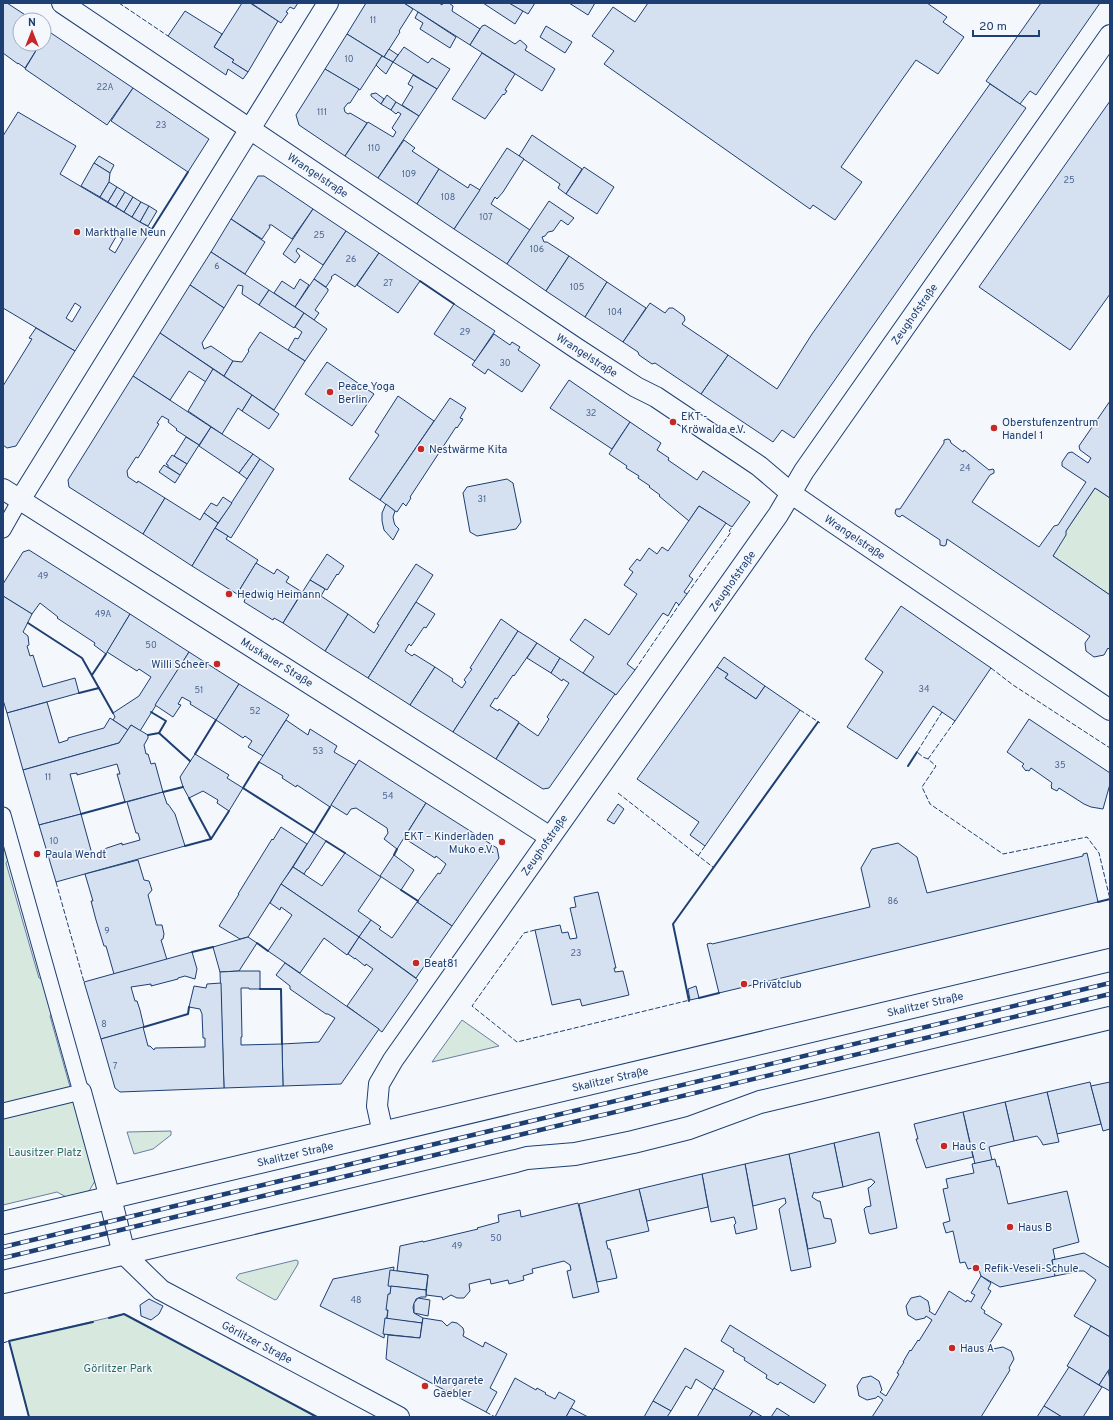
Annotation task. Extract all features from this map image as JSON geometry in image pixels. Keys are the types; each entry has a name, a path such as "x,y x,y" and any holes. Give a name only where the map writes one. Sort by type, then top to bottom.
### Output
{"main road":[{"name":"Skalitzer Straße","path":"3,1224 1110,960"},
{"path":"3,1282 516,1161 586,1153 654,1137 697,1126 760,1102 1110,1018"},
{"path":"110,1198 124,1254"}],"street":[{"name":"Wrangelstraße","path":"62,3 576,348 636,387 656,397 759,466 792,494 1110,710"},
{"path":"3,530 20,500 328,3"},
{"name":"Zeughofstraße","path":"383,1133 377,1106 380,1084 393,1060 778,516 804,471 1110,35"},
{"name":"Muskauer Straße","path":"3,489 466,782 550,837"},
{"path":"3,815 110,1198"},
{"path":"3,1111 81,1092"},
{"name":"Görlitzer Straße","path":"124,1254 161,1290 399,1417"}],"green space":[{"path":"1095,488 1110,498 1110,595 1053,556 1066,531"},
{"name":"Lausitzer Platz","path":"3,841 8,860 6,863 39,978 42,979 52,1013 50,1016 95,1181 89,1191 68,1198 57,1192 3,1205"},
{"path":"462,1020 499,1046 432,1062"},
{"path":"171,1131 171,1135 153,1149 134,1154 127,1132"},
{"path":"296,1260 298,1261 298,1264 275,1300 236,1278 239,1274"},
{"name":"Görlitzer Park","path":"124,1314 317,1417 29,1417 9,1341"}],"building":[{"path":"3,3 7,3 21,12 12,12 12,52 35,52 25,68 3,53"},
{"path":"242,3 250,3 278,21 248,72 232,62 234,60 214,47"},
{"path":"251,3 298,3 294,9 290,7 281,23"},
{"path":"366,3 404,3 413,9 384,57 347,34"},
{"path":"404,3 439,3 442,5 443,3 449,3 453,6 452,11 480,29 470,45"},
{"path":"483,3 510,3 523,11 515,24"},
{"path":"509,3 535,3 528,14"},
{"path":"569,3 595,3 588,15"},
{"path":"648,3 927,3 947,17 943,22 964,37 938,74 916,60 901,81 841,167 862,182 835,220 813,205 810,209 604,64 614,51 592,36 613,7 635,22"},
{"path":"1041,3 1100,3 1036,95 1030,91 1020,104 986,81"},
{"path":"185,11 222,34 214,47 234,60 232,62 248,72 243,79 228,69 226,75 168,36"},
{"path":"418,12 456,37 450,48 420,29 423,23 415,18"},
{"path":"485,25 515,44 520,40 527,47 525,50 555,69 542,91 470,45 482,26"},
{"path":"546,26 572,42 565,53 540,37"},
{"path":"52,34 133,88 107,125 25,69 35,52 52,52"},
{"path":"347,34 382,56 360,90 325,69"},
{"path":"404,47 428,63 432,58 450,69 437,89 393,62"},
{"path":"389,49 398,55 393,62 384,57"},
{"path":"482,53 515,74 505,90 507,91 504,95 503,94 485,119 452,99"},
{"path":"382,56 393,62 386,74 376,65"},
{"path":"325,69 359,89 350,103 348,103 344,108 345,112 348,114 350,113 367,123 345,156 299,125 296,115"},
{"path":"413,75 437,89 419,116 402,105 413,87 408,84"},
{"path":"990,84 1026,108 794,438 782,430 773,442 701,394 728,355 777,389 812,334"},
{"path":"133,88 209,139 188,172 111,121"},
{"path":"376,93 384,99 381,104 371,96 371,94"},
{"path":"387,95 396,102 391,110 381,104"},
{"path":"1110,101 1110,294 1070,350 979,287"},
{"path":"396,102 419,116 378,178 345,156 368,122 393,137 396,132 392,128 401,114 398,112 396,114 391,110"},
{"name":"Markthalle Neun","path":"18,112 76,146 60,174 152,229 75,351 3,308 3,136","holes":["117,235 123,239 115,253 109,249","75,303 81,307 72,322 66,318"]},
{"path":"532,135 582,169 566,194 558,188 560,184 519,156"},
{"path":"404,140 415,148 412,151 439,169 417,204 378,178"},
{"path":"507,148 524,159 503,192 497,199 495,197 491,204 530,230 507,264 454,229"},
{"path":"99,156 114,165 110,173 94,163"},
{"path":"94,163 110,173 109,182 100,197 81,186"},
{"path":"584,167 614,187 597,214 566,194"},
{"path":"439,169 468,188 470,184 480,190 454,229 417,204"},
{"path":"258,176 264,176 313,209 292,239 272,225 269,225 270,227 262,239 231,219"},
{"path":"109,182 117,187 108,202 100,197"},
{"path":"117,187 125,192 116,207 108,202"},
{"path":"125,192 133,197 124,212 116,207"},
{"path":"133,197 141,202 132,217 124,212"},
{"path":"549,201 574,218 568,225 561,220 553,231 548,232 542,237 544,242 547,242 569,256 546,291 507,264"},
{"path":"141,202 149,206 140,222 132,217"},
{"path":"149,206 157,211 148,226 140,222"},
{"path":"313,209 346,231 323,265 298,248 296,251 300,256 295,263 283,254"},
{"path":"231,219 265,242 245,274 211,252"},
{"path":"346,231 379,253 355,287 335,274 331,277 332,278 326,287 314,279"},
{"path":"211,252 269,290 259,305 242,294 243,286 238,285 224,308 190,285"},
{"path":"379,253 420,281 398,313 357,285"},
{"path":"569,256 607,282 585,317 546,291"},
{"path":"300,279 309,285 295,307 274,293 282,281 294,289"},
{"path":"314,279 328,289 328,291 315,310 319,313 314,320 295,307"},
{"path":"607,282 646,308 623,342 585,317"},
{"path":"190,285 224,308 202,343 204,349 211,346 233,361 224,376 160,333"},
{"path":"269,290 304,313 294,328 259,305"},
{"path":"650,303 665,313 669,308 673,308 684,316 685,320 682,324 728,355 701,394 655,363 652,364 623,342"},
{"path":"454,304 495,331 475,361 434,334"},
{"path":"304,313 327,329 305,361 288,350 295,338 298,339 302,332 295,327"},
{"path":"36,328 75,351 16,446 7,448 3,445 3,386 32,339 29,338"},
{"path":"260,332 305,361 274,410 224,376 233,361 242,362"},
{"path":"160,333 213,369 206,382 189,371 170,400 133,376"},
{"path":"494,334 510,345 512,342 520,347 518,350 540,365 522,392 488,369 485,374 472,365"},
{"path":"327,362 374,394 352,426 305,394"},
{"path":"213,369 252,395 242,411 238,408 222,434 188,411"},
{"path":"133,376 211,427 199,445 176,430 177,429 168,422 169,420 162,416 157,423 159,424 138,458 136,457 127,471 128,477 137,483 138,481 165,498 143,534 69,487 68,480"},
{"path":"569,380 630,422 612,449 550,408"},
{"path":"252,395 279,414 269,429 242,411"},
{"path":"398,396 434,421 380,500 349,479 379,435 375,432"},
{"path":"450,398 466,408 460,418 463,419 457,428 456,427 410,497 411,498 406,506 403,503 397,512 380,500"},
{"path":"1110,401 1110,498 1095,488 1066,531 1066,535 1053,556 1110,595 1110,650 1108,648 1104,655 1094,657 1086,651 1085,643 1090,636 947,539 946,545 940,545 940,540 902,515 900,517 895,513 896,509 900,509 944,443 944,440 948,439 951,443 963,452 964,450 989,470 994,470 994,473 990,475 972,502 1039,547 1054,526 1058,525 1086,482 1062,466 1062,462 1068,453 1072,452 1088,463 1091,458 1080,450 1079,446"},
{"path":"630,422 661,443 657,450 669,458 668,460 697,480 703,471 750,502 732,527 699,506 689,521 659,496 660,495 649,487 650,486 638,478 639,476 626,468 627,466 609,454"},
{"path":"211,427 253,454 239,473 199,446"},
{"path":"186,437 199,445 187,464 174,456"},
{"path":"253,454 260,459 247,479 239,473"},
{"path":"172,455 187,464 180,475 166,464"},
{"path":"260,459 274,469 231,538 215,528"},
{"path":"164,465 180,475 175,483 159,472"},
{"path":"507,479 513,483 521,522 516,529 477,536 470,532 463,493 467,487"},
{"path":"223,497 232,503 218,523 204,513 211,503 217,506"},
{"path":"165,498 200,520 204,513 218,523 192,566 143,534"},
{"path":"386,504 395,511 393,517 394,522 399,529 393,540 384,530 382,521 382,513"},
{"path":"699,506 726,523 689,576 693,579 684,592 687,594 679,605 676,602 668,616 663,613 627,664 635,670 616,695 583,673 594,657 570,640 585,619 609,635 637,594 624,585 633,572 629,569 637,559 640,561 649,548 657,554 662,547 668,551"},
{"path":"215,528 228,536 226,539 258,560 237,594 192,566"},
{"path":"29,550 130,614 106,654 94,645 95,643 57,618 58,617 40,603 32,614 3,596 3,584 23,552"},
{"path":"327,554 344,566 327,590 310,580"},
{"path":"256,563 274,574 277,569 289,577 286,582 302,592 283,623 274,618 273,620 244,602 245,599 237,594"},
{"path":"416,564 433,575 368,678 325,651 348,614 374,633 379,625 377,624"},
{"path":"310,580 325,589 321,596 348,614 325,651 283,623"},
{"path":"3,596 32,614 23,632 28,636 29,645 27,646 30,656 33,655 43,687 75,678 79,693 7,713 3,700"},
{"path":"416,602 435,614 426,628 424,627 411,646 409,644 405,651 412,656 414,654 435,667 410,705 368,678"},
{"path":"901,606 991,668 955,721 933,706 897,759 847,727 883,672 865,659"},
{"path":"130,614 189,652 140,731 131,725 128,730 113,720 115,717 113,713 139,696 151,677 139,669 137,671 107,652"},
{"path":"501,619 518,631 453,732 410,705 435,667 453,679 452,681 462,688 466,682 464,680 472,669 470,668"},
{"path":"518,631 537,643 497,699 495,698 490,706 498,711 499,709 519,722 496,759 453,732"},
{"path":"537,643 560,658 551,673 527,658"},
{"path":"189,652 239,684 216,720 190,704 191,702 182,697 178,704 181,705 173,717 155,705"},
{"path":"724,657 765,686 756,699 725,678 728,674 717,667"},
{"path":"560,658 615,694 549,788 543,789 496,759 519,723 538,736 549,719 547,717 569,683 563,679 562,681 551,673"},
{"path":"717,667 728,674 725,678 756,699 765,686 800,710 705,846 690,835 699,822 637,779"},
{"path":"239,684 289,715 263,756 248,747 252,741 245,736 243,738 216,720"},
{"path":"47,702 59,743 68,740 68,738 104,728 110,718 128,730 119,743 23,770 7,713"},
{"path":"1029,719 1110,773 1110,784 1103,809 1084,804 1059,788 1057,791 1051,788 1051,782 1031,768 1029,771 1026,771 1022,766 1024,764 1007,752"},
{"path":"286,720 308,735 310,729 337,746 334,752 356,765 330,807 297,785 296,787 282,778 283,776 259,762"},
{"path":"131,725 148,735 144,745 146,754 148,754 151,764 155,763 163,792 125,802 117,774 120,774 117,764 77,775 77,773 70,774 81,814 39,825 23,770 119,743"},
{"path":"195,754 229,775 227,778 243,788 229,811 217,803 218,800 203,791 189,798 180,777"},
{"path":"359,760 426,803 397,849 384,839 388,833 387,828 356,808 351,809 347,815 331,805"},
{"path":"163,792 167,804 175,814 185,846 56,882 39,825 81,814 92,854 122,843 122,845 140,840 138,833 136,833 127,802"},
{"path":"426,803 497,848 499,858 452,926 417,902 438,873 440,874 446,864 436,856 435,858 404,838"},
{"path":"618,804 624,809 614,824 607,820"},
{"path":"281,827 307,844 248,937 240,939 219,926 272,839 273,840"},
{"path":"314,833 326,841 304,874 293,867"},
{"path":"898,843 917,857 927,893 1083,856 1083,854 1087,853 1098,902 719,993 707,944 870,907 861,868 872,849"},
{"path":"345,853 381,877 358,911 371,920 359,937 281,884 293,867 322,886"},
{"path":"394,855 414,870 401,890 380,876"},
{"path":"138,860 144,880 149,881 152,890 148,895 156,925 162,925 164,934 163,939 161,940 167,960 114,974 106,946 104,946 96,920 91,901 93,901 85,874"},
{"path":"281,884 359,937 347,955 324,938 300,973 268,951 292,915 281,907 280,910 270,903"},
{"path":"598,892 616,968 614,968 615,972 623,971 629,995 582,1006 580,999 552,1005 535,930 560,925 562,933 568,932 570,939 577,938 570,908 576,907 574,897"},
{"path":"417,902 452,926 416,978 359,937 371,920 381,927 379,929 392,938"},
{"path":"248,937 257,943 239,971 220,972 213,947"},
{"path":"359,937 418,980 382,1032 347,1006 373,969 366,964 365,966 348,954"},
{"path":"192,952 197,969 195,979 185,976 151,986 151,984 131,987 135,1001 137,1001 140,1010 144,1027 101,1039 84,982"},
{"path":"285,963 379,1029 341,1084 283,1086 282,1044 319,1042 335,1018 326,1014 290,989 290,986 276,975"},
{"path":"260,971 260,989 241,988 241,1045 282,1044 283,1086 224,1088 220,972"},
{"path":"221,983 224,1088 120,1092 115,1088 101,1039 143,1027 148,1046 154,1050 155,1048 205,1047 202,1014 200,1009 189,1007 194,986 206,988 207,984"},
{"path":"696,986 699,998 690,1000 688,989"},
{"path":"1090,1082 1101,1124 1057,1134 1047,1092"},
{"path":"1110,1082 1110,1129 1103,1131 1091,1086"},
{"path":"1047,1092 1059,1142 1043,1145 1037,1136 1014,1141 1005,1102"},
{"path":"1005,1102 1014,1141 989,1147 992,1160 975,1164 963,1112"},
{"name":"Haus C","path":"963,1112 973,1157 926,1168 916,1139 918,1139 914,1124"},
{"path":"879,1132 897,1228 871,1234 869,1233 864,1209 871,1206 868,1188 875,1182 871,1179 843,1187 834,1143"},
{"path":"834,1143 843,1187 816,1193 814,1192 812,1197 820,1201 824,1218 831,1219 836,1241 835,1243 808,1249 789,1154"},
{"path":"789,1154 811,1267 791,1271 779,1209 786,1203 785,1198 753,1206 745,1164"},
{"name":"Haus B","path":"995,1159 997,1167 999,1166 1008,1204 1067,1191 1079,1242 1053,1249 1055,1259 1052,1260 1055,1276 1000,1287 981,1276 978,1267 968,1269 965,1262 960,1263 953,1231 946,1233 943,1223 950,1221 943,1189 948,1188 946,1179 974,1173 972,1164"},
{"path":"745,1164 757,1229 736,1234 734,1225 736,1223 734,1217 711,1222 702,1174"},
{"path":"702,1174 708,1207 647,1221 639,1189"},
{"path":"639,1189 649,1231 606,1241 608,1249 610,1249 617,1278 597,1282 579,1204"},
{"path":"578,1203 599,1292 573,1298 567,1271 571,1270 570,1265 564,1261 532,1269 533,1273 523,1276 524,1280 509,1284 508,1280 491,1284 490,1279 469,1284 470,1291 464,1298 457,1298 451,1295 443,1300 442,1297 426,1295 428,1275 397,1271 400,1246 478,1229 477,1228 499,1222 498,1215 520,1210 521,1217"},
{"path":"1084,1253 1110,1268 1110,1337 1074,1316 1096,1280 1084,1271 1055,1276 1052,1260"},
{"path":"394,1267 384,1338 320,1306 333,1279"},
{"path":"390,1270 428,1275 426,1290 388,1286"},
{"name":"Haus A","path":"981,1276 991,1283 988,1289 991,1291 981,1308 985,1311 984,1313 1002,1324 988,1346 993,1349 1003,1347 1011,1351 1014,1359 1009,1368 1010,1370 981,1417 872,1417 883,1400 878,1396 867,1400 859,1396 857,1386 862,1378 871,1376 879,1381 882,1390 880,1392 886,1396 899,1374 897,1373 910,1350 911,1351 918,1340 919,1341 932,1320 926,1316 925,1318 916,1320 908,1315 906,1306 911,1298 920,1296 928,1301 929,1311 935,1315 949,1291 966,1302 967,1300 971,1302 975,1295 971,1293"},
{"path":"391,1286 426,1290 426,1297 416,1299 413,1307 414,1313 423,1318 422,1323 387,1319 388,1310 386,1310 388,1294 390,1294"},
{"path":"418,1298 430,1300 428,1316 414,1313 414,1303"},
{"path":"149,1299 163,1306 159,1314 151,1320 141,1316 140,1305"},
{"path":"385,1318 422,1323 420,1338 383,1334"},
{"path":"423,1318 442,1321 447,1326 452,1322 457,1323 463,1328 463,1336 483,1347 485,1342 507,1354 490,1388 497,1392 486,1412 386,1359 388,1335 420,1338"},
{"path":"730,1325 826,1385 814,1403 780,1382 778,1385 766,1378 767,1375 744,1360 745,1358 733,1351 734,1349 721,1341"},
{"path":"1091,1326 1110,1337 1110,1368 1099,1385 1067,1366"},
{"path":"685,1348 724,1371 713,1390 696,1379 691,1389 686,1386 671,1411 653,1401"},
{"path":"1069,1367 1102,1387 1083,1417 1062,1417 1044,1406"},
{"path":"1108,1371 1110,1379 1110,1391 1099,1385"},
{"path":"515,1378 536,1390 537,1388 555,1399 559,1392 575,1401 566,1417 495,1417"},
{"path":"714,1388 753,1411 749,1417 697,1417"},
{"path":"653,1401 671,1411 667,1417 644,1417"},
{"path":"1044,1406 1062,1417 1037,1417"},
{"path":"571,1408 588,1417 566,1417"},
{"path":"777,1408 791,1417 771,1417"},
{"path":"753,1411 763,1417 749,1417"}],"railway":[{"path":"3,1247 1110,983"},
{"path":"3,1258 1110,994"}],"fence":[{"path":"119,3 168,36"},
{"path":"687,594 731,532 729,531 732,527"},
{"path":"635,670 679,605"},
{"path":"991,668 1013,685 1110,748"},
{"path":"800,710 820,723"},
{"path":"928,759 917,752 942,712"},
{"path":"955,721 928,759 936,766 922,787 930,804 1003,854 1087,837 1099,853 1110,899"},
{"path":"618,793 714,868"},
{"path":"698,856 705,846"},
{"path":"56,882 84,982"},
{"path":"535,930 524,933 472,1006 517,1042 690,1000"},
{"path":"3,1343 9,1341"},
{"path":"486,1412 495,1417"}],"wall":[{"path":"152,229 188,172"},
{"path":"420,281 454,304"},
{"path":"28,623 82,658 113,713"},
{"path":"92,675 106,654"},
{"path":"79,693 99,688"},
{"path":"148,735 159,733 166,721 151,712"},
{"path":"195,754 216,720"},
{"path":"689,1001 673,924 818,722"},
{"path":"159,733 190,761"},
{"path":"908,766 917,752"},
{"path":"259,762 243,788 314,833 330,807"},
{"path":"163,792 183,787"},
{"path":"189,798 211,839"},
{"path":"81,814 125,802"},
{"path":"185,846 211,839 229,811"},
{"path":"326,841 345,853"},
{"path":"394,855 397,849"},
{"path":"401,890 418,901"},
{"path":"1098,902 1110,899"},
{"path":"257,943 268,951"},
{"path":"192,952 213,947"},
{"path":"260,989 281,989 282,1044"},
{"path":"699,998 719,993"},
{"path":"144,1027 188,1014 189,1007"},
{"path":"109,1318 124,1314 317,1417"},
{"path":"29,1417 9,1341 93,1322"}],"place":[{"name":"Markthalle Neun","path":"77,232"},
{"name":"Peace Yoga Berlin","path":"330,392"},
{"name":"EKT - Kröwalda e.V.","path":"673,422"},
{"name":"Oberstufenzentrum Handel 1","path":"994,428"},
{"name":"Nestwärme Kita","path":"421,449"},
{"name":"Hedwig Heimann","path":"229,594"},
{"name":"Willi Scheer","path":"217,664"},
{"name":"EKT – Kinderladen Muko e.V.","path":"502,842"},
{"name":"Paula Wendt","path":"37,854"},
{"name":"Beat81","path":"416,963"},
{"name":"Privatclub","path":"744,984"},
{"name":"Haus C","path":"944,1146"},
{"name":"Haus B","path":"1010,1227"},
{"name":"Refik-Veseli-Schule","path":"976,1268"},
{"name":"Haus A","path":"952,1348"},
{"name":"Margarete Gaebler","path":"425,1386"}]}
